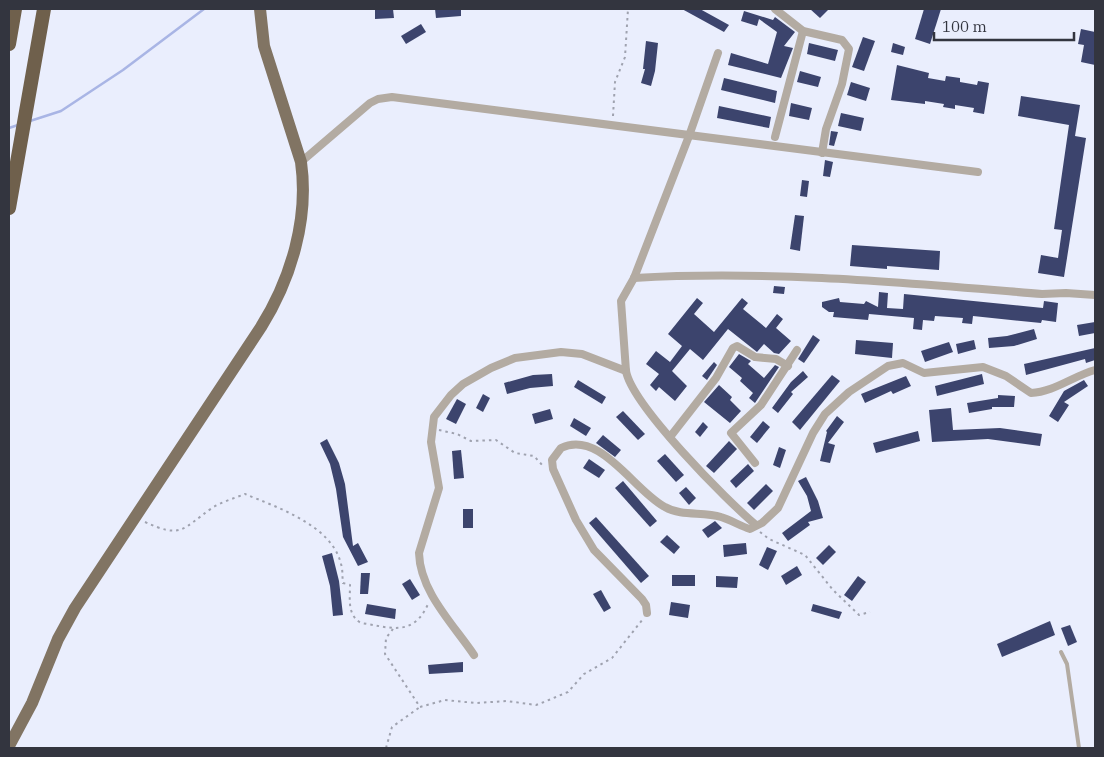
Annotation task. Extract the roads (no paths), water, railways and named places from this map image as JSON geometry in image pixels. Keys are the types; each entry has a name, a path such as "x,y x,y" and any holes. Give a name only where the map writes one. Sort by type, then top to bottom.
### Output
{"highway":[{"path":"9,44 15,9"},
{"path":"9,208 44,9"}],"main road":[{"path":"9,746 32,703 58,639 71,614 221,390 277,299 292,260 299,225 303,176 301,162 264,46 260,9"}],"street":[{"path":"775,9 803,31 842,40 850,49 842,84 826,129 822,153"},
{"path":"776,137 803,31"},
{"path":"718,53 689,136 634,278 621,301 626,371 627,379 635,392 670,436 738,510 756,525"},
{"path":"301,162 370,103 384,97 978,172"},
{"path":"634,278 669,276 812,278 1042,294 1095,295"},
{"path":"670,436 716,378 733,348 737,346 755,357 776,359 788,366"},
{"path":"755,463 731,433 761,406 797,350"},
{"path":"474,655 430,592 420,564 419,554 439,488 431,442 434,418 441,407 463,384 491,368 515,358 572,352 626,371"},
{"path":"647,613 646,605 642,599 603,561 589,544 553,469 552,460 561,448 581,443 607,457 638,487 663,507 679,512 722,517 750,529 778,508 813,433 825,414 849,392 888,366 903,363 924,373 983,367 1006,376 1031,393 1053,389 1082,374 1095,370"}],"lane":[{"path":"1061,652 1067,664 1079,748"}],"waterway":[{"path":"30,121 61,111 123,70 204,9"},
{"path":"9,128 18,125"}]}
